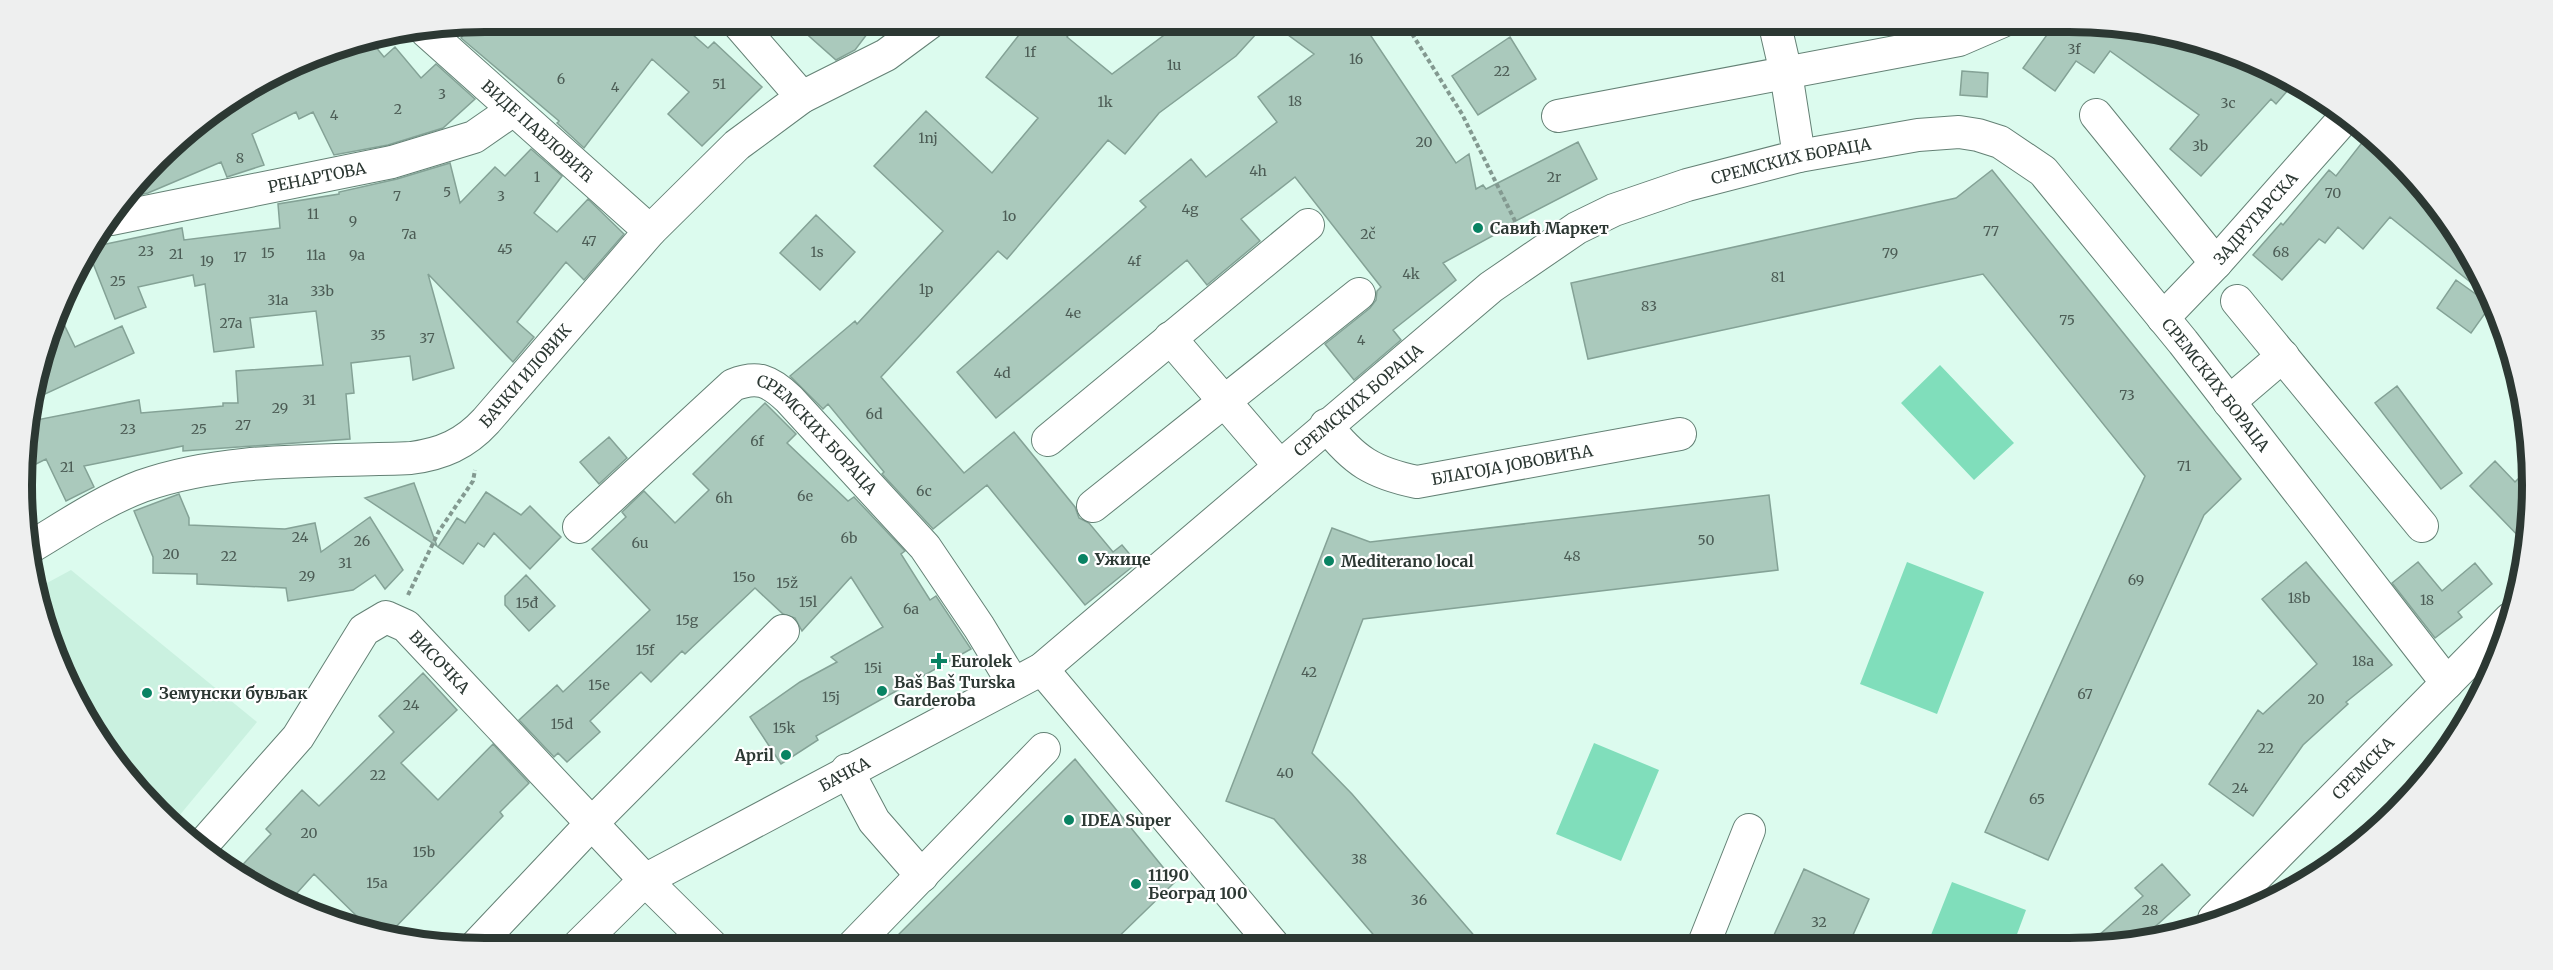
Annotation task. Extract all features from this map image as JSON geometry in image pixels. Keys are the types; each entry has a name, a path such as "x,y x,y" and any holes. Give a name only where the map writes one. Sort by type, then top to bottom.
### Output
{"street":[{"path":"745,32 802,98"},
{"name":"БАЧКИ ИЛОВИК","path":"35,544 110,501 141,487 176,476 235,465 429,456 461,442 486,421 650,231 737,145 772,117 802,98 886,55 917,32"},
{"path":"1776,32 1786,74 1798,156"},
{"path":"1558,116 1959,40 1978,32"},
{"name":"ВИДЕ ПАВЛОВИЋ","path":"430,35 650,231"},
{"name":"РЕНАРТОВА","path":"119,217 392,162 474,137 513,110"},
{"path":"2096,115 2216,263"},
{"name":"ЗАДРУГАРСКА","path":"2163,318 2216,263 2340,122"},
{"name":"СРЕМСКИХ БОРАЦА","path":"1042,669 1326,425 1491,287 1533,256 1577,228 1614,210 1687,185 1798,156 1918,135 1959,132 2000,142 2043,171 2163,318 2447,683"},
{"path":"1048,440 1308,225"},
{"path":"1093,506 1359,294"},
{"path":"2237,301 2422,526"},
{"path":"1170,338 1279,465"},
{"path":"2229,402 2283,356"},
{"name":"СРЕМСКИХ БОРАЦА","path":"579,527 733,386 756,379 767,382 789,399 925,547 979,627 1013,683"},
{"name":"БЛАГОЈА ЈОВОВИЋА","path":"1326,425 1358,460 1376,471 1417,483 1680,434"},
{"name":"ВИСОЧКА","path":"205,842 298,737 364,630 374,622 386,617 406,626 645,880"},
{"path":"483,938 592,823 783,631"},
{"name":"СРЕМСКА","path":"2222,911 2496,633"},
{"path":"1042,669 1267,938"},
{"name":"БАЧКА","path":"586,938 645,880 847,770 1042,669"},
{"path":"861,938 1044,749"},
{"path":"847,770 874,821 922,876"},
{"path":"1706,938 1749,830"},
{"path":"645,880 704,938"}],"path":[{"path":"1411,32 1462,114 1533,256"},
{"path":"396,620 439,531 473,481 486,421"}],"shaded area":[{"name":"Земунски бувљак","path":"71,570 257,722 177,818 125,761 92,712 66,659 43,585"}],"green space":[{"path":"1940,365 2014,443 1974,480 1901,403"},
{"path":"1907,562 1984,592 1937,714 1860,684"},
{"path":"1594,743 1659,770 1621,861 1556,834"},
{"path":"1952,882 2026,910 2016,938 1930,938"}],"building":[{"path":"466,32 690,32 708,48 714,42 762,87 702,146 668,114 689,92 652,59 584,148 557,123 559,121 461,38"},
{"path":"804,32 869,32 855,50 836,60"},
{"path":"1021,32 1071,32 1067,37 1112,74 1168,32 1258,32 1236,56 1159,113 1125,154 1108,140 1007,259 998,251 881,377 964,473 1014,432 1075,507 1079,518 1089,523 1113,552 1122,545 1137,563 1085,605 987,485 933,529 882,474 884,472 828,404 823,409 790,376 855,321 857,324 943,231 874,166 926,111 992,173 1038,118 986,77"},
{"path":"1284,32 1368,32 1456,163 1469,154 1476,189 1483,185 1486,189 1578,142 1597,179 1506,226 1507,228 1443,263 1456,280 1393,330 1401,340 1354,380 1325,344 1370,308 1381,287 1295,177 1241,219 1260,241 1207,285 1187,260 996,418 957,372 1146,207 1140,201 1191,159 1206,177 1277,122 1258,97 1314,54"},
{"path":"2049,32 2098,32 2156,40 2185,47 2242,66 2289,89 2276,104 2271,99 2201,176 2170,149 2199,115 2110,51 2094,73 2076,61 2055,91 2023,68"},
{"path":"1510,37 1536,79 1478,115 1452,76"},
{"path":"374,45 384,57 395,47 421,78 436,64 475,99 443,128 388,145 334,155 313,112 299,119 296,112 252,134 264,165 227,177 221,162 148,193 136,195 164,164 186,144 233,108 284,78 311,66 368,47"},
{"path":"1962,71 1988,73 1987,97 1960,95"},
{"path":"2363,141 2389,164 2428,209 2461,258 2476,287 2390,217 2363,249 2338,227 2325,243 2319,239 2282,280 2253,255 2281,223 2283,225 2329,170 2336,176"},
{"path":"531,149 562,176 534,213 557,232 588,199 624,234 584,280 566,262 517,322 534,337 513,362 428,274 454,368 413,380 410,356 351,363 354,393 346,394 350,439 183,451 183,446 84,466 94,487 66,501 46,459 32,466 36,420 139,400 141,413 223,406 223,403 238,403 236,371 323,365 316,311 250,318 254,347 214,352 205,284 195,286 193,275 138,287 146,307 115,319 91,259 100,245 182,228 184,240 280,228 278,204 339,194 339,192 397,179 450,163 460,203 495,167 505,176"},
{"path":"1992,170 2241,479 2204,515 2048,860 1985,832 2145,476 1983,274 1588,359 1571,283 1956,198"},
{"path":"816,215 855,252 820,290 780,253"},
{"path":"2456,280 2481,298 2487,311 2471,333 2437,308"},
{"path":"62,321 75,347 122,326 134,353 40,396"},
{"path":"2397,386 2462,473 2441,489 2375,403"},
{"path":"765,403 796,434 787,443 848,501 854,497 905,551 901,554 930,600 936,596 971,649 816,736 818,740 781,764 750,717 800,682 837,662 831,657 883,627 851,577 802,631 795,618 783,614 755,588 685,654 682,651 651,682 641,672 590,721 600,732 567,762 558,753 554,757 519,720 557,685 563,692 650,610 592,549 626,517 622,512 644,491 675,523 709,490 693,474"},
{"path":"609,437 627,458 599,484 580,462"},
{"path":"2495,461 2515,482 2522,475 2519,537 2470,486"},
{"path":"414,483 437,546 365,498"},
{"path":"486,492 521,515 530,506 561,537 530,569 494,533 484,547 478,543 463,564 438,547 457,518 465,523"},
{"path":"179,494 189,518 189,525 285,529 315,523 321,552 370,517 403,570 385,589 375,575 353,590 288,601 286,588 197,584 197,574 153,573 153,557 134,511"},
{"path":"1769,495 1778,570 1363,619 1312,753 1352,794 1476,938 1376,938 1274,819 1226,801 1332,528 1370,542"},
{"path":"2306,562 2392,665 2346,702 2348,704 2303,745 2253,816 2209,784 2258,710 2263,714 2317,664 2262,599"},
{"path":"2418,562 2442,591 2475,563 2492,584 2458,612 2462,617 2435,638 2392,583"},
{"path":"526,575 555,606 529,631 505,605 505,596"},
{"path":"423,673 457,710 401,763 438,800 493,744 529,783 500,812 503,816 394,929 362,921 314,874 294,896 241,867 271,834 266,829 302,790 319,806 394,732 379,716"},
{"name":"IDEA Super","path":"1075,759 1175,882 1117,938 895,938"},
{"path":"2162,864 2190,895 2150,931 2096,938 2143,896 2135,888"},
{"path":"1804,869 1869,899 1852,938 1773,938"}],"place":[{"name":"Савић Маркет","path":"1478,228"},
{"name":"Ужице","path":"1083,559"},
{"name":"Mediterano local","path":"1329,561"},
{"name":"Eurolek","path":"939,661"},
{"name":"Baš Baš Turska Garderoba","path":"882,691"},
{"name":"Земунски бувљак","path":"147,693"},
{"name":"April","path":"786,755"},
{"name":"IDEA Super","path":"1069,820"},
{"name":"11190 Београд 100","path":"1136,884"}]}
